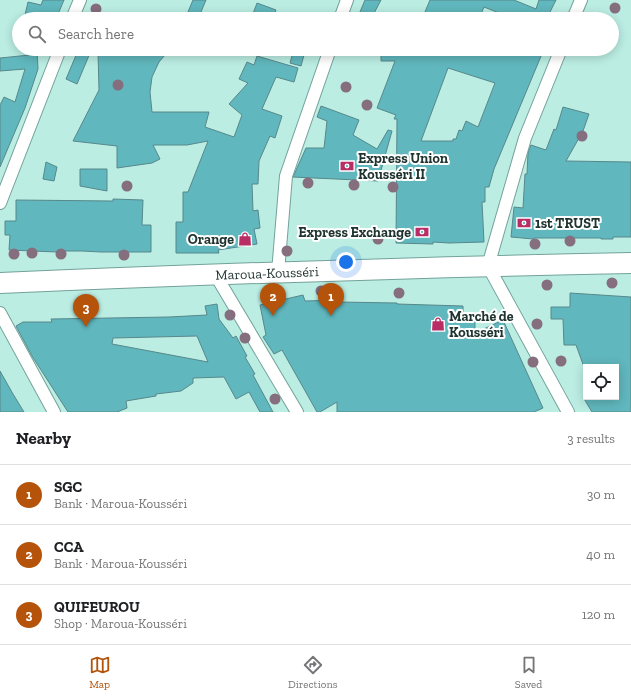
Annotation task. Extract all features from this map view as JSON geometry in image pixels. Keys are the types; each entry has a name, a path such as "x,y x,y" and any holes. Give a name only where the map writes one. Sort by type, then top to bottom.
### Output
{"highway":[{"name":"Maroua-Kousséri","path":"0,283 278,272 631,263"}],"street":[{"path":"75,12 80,0"},
{"path":"343,12 347,0"},
{"path":"576,12 581,0"},
{"path":"0,203 57,56"},
{"path":"278,272 286,176 328,56"},
{"path":"558,56 525,138 488,266 568,412"},
{"path":"215,274 297,412"},
{"path":"0,313 54,412"}],"building":[{"path":"43,0 64,0 59,12 26,12 28,2 41,5"},
{"path":"193,0 206,0 201,12 188,12"},
{"path":"365,0 381,0 375,12 360,12"},
{"path":"430,0 514,0 536,9 539,0 556,0 550,12 496,12 484,7 482,12 425,12"},
{"path":"257,3 276,10 275,12 254,12"},
{"path":"37,56 38,69 25,108 0,167 0,105 4,97 15,102 25,69 0,71 0,58"},
{"path":"76,56 89,56 77,84 66,79"},
{"path":"98,56 164,56 159,62 152,77 150,92 152,112 209,112 205,127 234,137 242,115 229,104 248,83 239,79 247,62 254,65 257,56 298,68 294,82 276,77 262,109 282,116 275,138 270,136 259,161 258,184 252,184 253,211 258,210 260,228 254,229 257,244 218,250 219,253 176,253 176,222 183,222 183,192 188,192 208,141 187,145 153,145 160,159 152,163 117,168 117,146 73,141 99,90"},
{"path":"292,56 304,56 301,66 290,63"},
{"path":"381,56 541,56 494,169 489,187 485,187 485,202 482,202 484,242 433,242 433,244 396,243 397,119 394,119 396,115 377,108 395,61 381,61","holes":["448,68 495,83 478,127 466,121 462,131 459,130 456,139 453,139 453,141 421,141"]},
{"path":"321,106 359,120 353,135 377,149 388,130 392,131 378,181 293,177 306,148 324,148 327,121 317,117"},
{"path":"563,107 589,114 583,131 566,161 631,162 631,237 613,237 613,239 533,239 511,237 514,207 523,208 525,174 527,174 528,153 531,145 546,150 554,129 556,130"},
{"path":"46,162 57,167 54,181 43,179"},
{"path":"80,169 107,169 107,191 80,186"},
{"path":"113,199 143,200 142,225 151,225 151,252 57,252 9,250 10,235 5,235 5,221 16,221 16,200 113,201"},
{"path":"570,293 631,297 631,412 592,412 585,400 619,400 619,364 583,364 576,345 564,345 563,319 551,319 551,307 570,307"},
{"path":"303,295 305,301 338,300 338,302 463,306 463,314 475,314 475,333 503,320 543,408 534,412 337,412 337,402 320,412 317,412 282,350 274,354 263,337 266,335 260,305"},
{"path":"217,304 219,319 233,338 236,336 247,356 245,357 255,374 253,375 273,412 260,412 249,392 236,399 224,377 193,378 193,383 181,391 156,394 156,396 126,401 127,408 117,412 68,412 32,356 16,326 23,322 52,322 51,319 207,315 205,306","holes":["197,336 208,362 112,344 113,338"]},
{"path":"0,371 13,394 24,412 0,412"}],"place":[{"name":"Express Union Kousséri II","path":"347,166"},
{"name":"1st TRUST","path":"524,223"},
{"name":"Express Exchange","path":"422,232"},
{"name":"Orange","path":"245,239"},
{"name":"CCA","path":"273,316"},
{"name":"SGC","path":"331,316"},
{"name":"Marché de Kousséri","path":"438,324"},
{"name":"QUIFEUROU","path":"86,327"}]}
